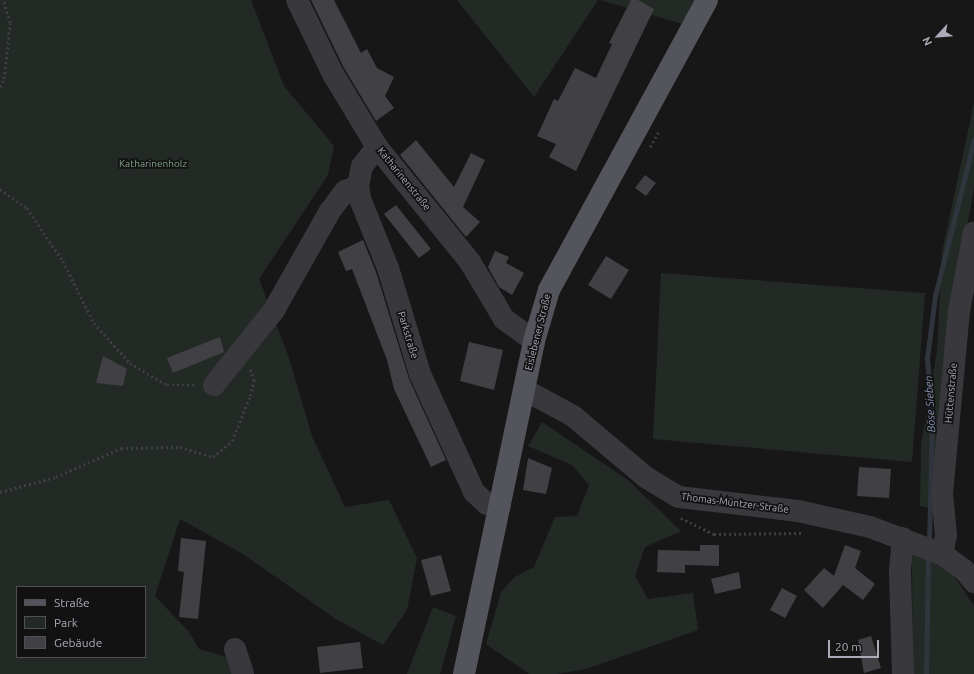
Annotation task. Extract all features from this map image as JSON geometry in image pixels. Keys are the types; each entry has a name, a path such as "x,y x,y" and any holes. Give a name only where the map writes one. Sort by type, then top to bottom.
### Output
{"main road":[{"name":"Eislebener Straße","path":"464,674 525,390 534,341 548,290 707,0"}],"street":[{"name":"Katharinenstraße","path":"296,0 333,74 377,147 470,262 504,319 534,341"},
{"path":"214,385 230,368 238,352 274,310 330,211 345,191 358,186 362,166 377,147"},
{"name":"Parkstraße","path":"358,186 388,268 420,374 474,492 487,504 500,508"},
{"name":"Hüttenstraße","path":"925,547 946,535 942,494 958,311 974,232"},
{"name":"Thomas-Müntzer-Straße","path":"525,390 573,416 647,478 678,497 798,511 925,547 964,570 974,582"},
{"path":"903,674 900,572 925,547"},
{"path":"235,649 243,674"}],"path":[{"path":"0,87 4,80 10,23 3,0"},
{"path":"0,189 27,208 64,262 94,323 130,363 167,385 214,385"},
{"path":"0,492 56,477 121,448 180,448 213,457 232,441 250,396 254,381 248,361 238,352"},
{"path":"679,517 714,534 810,533"}],"green space":[{"name":"Katharinenholz","path":"0,0 251,0 284,86 334,146 328,175 259,279 289,358 312,436 345,507 389,500 417,558 407,610 383,645 336,619 243,554 180,519 155,596 189,632 199,649 230,658 235,674 0,674"},
{"path":"457,0 598,0 534,97"},
{"path":"600,0 707,0 693,27"},
{"path":"974,103 974,187 959,275 936,510 920,506 921,444 937,351 942,252"},
{"path":"661,273 925,293 912,462 653,439"},
{"path":"542,422 628,480 681,531 645,547 635,576 648,599 693,593 698,630 586,669 557,674 529,674 486,644 501,592 515,577 534,567 555,517 577,516 589,485 572,465 528,446"},
{"path":"912,554 935,561 954,576 974,606 974,674 913,674"},
{"path":"433,607 456,616 440,674 407,674"}],"building":[{"path":"311,0 334,0 361,53 367,49 377,68 394,77 385,96 394,108 376,121 344,68"},
{"path":"631,0 638,0 654,9 576,171 549,157 556,144 537,136 554,99 558,101 575,68 596,78 612,44 609,43"},
{"path":"416,140 454,187 471,153 485,160 463,207 480,222 466,237 400,155"},
{"path":"645,175 656,183 646,196 635,188"},
{"path":"396,205 431,249 419,258 384,214"},
{"path":"363,240 376,272 409,379 446,460 431,467 394,389 387,360 352,269 346,271 338,252"},
{"path":"495,251 509,257 506,263 524,273 512,295 499,287 488,267"},
{"path":"606,256 629,270 611,299 588,285"},
{"path":"220,337 224,352 173,373 167,358"},
{"path":"469,342 503,350 494,390 460,381"},
{"path":"103,356 127,369 123,386 96,383"},
{"path":"528,458 552,468 546,494 523,490"},
{"path":"859,467 891,469 889,498 857,496"},
{"path":"181,538 206,541 198,619 179,617 184,572 178,571"},
{"path":"700,545 719,545 719,566 685,565 685,573 657,572 658,550 700,551"},
{"path":"845,545 861,551 855,568 875,584 863,600 843,585 823,608 804,590 824,568 834,576"},
{"path":"441,555 451,591 431,596 421,560"},
{"path":"739,572 741,588 715,594 711,579"},
{"path":"782,588 797,596 785,618 770,610"},
{"path":"871,636 881,668 864,673 858,640"},
{"path":"360,642 363,668 320,673 317,647"}],"waterway":[{"name":"Böse Sieben","path":"929,543 932,421 927,358 935,296 974,140"},
{"name":"Böse Sieben","path":"926,674 928,555"}]}
